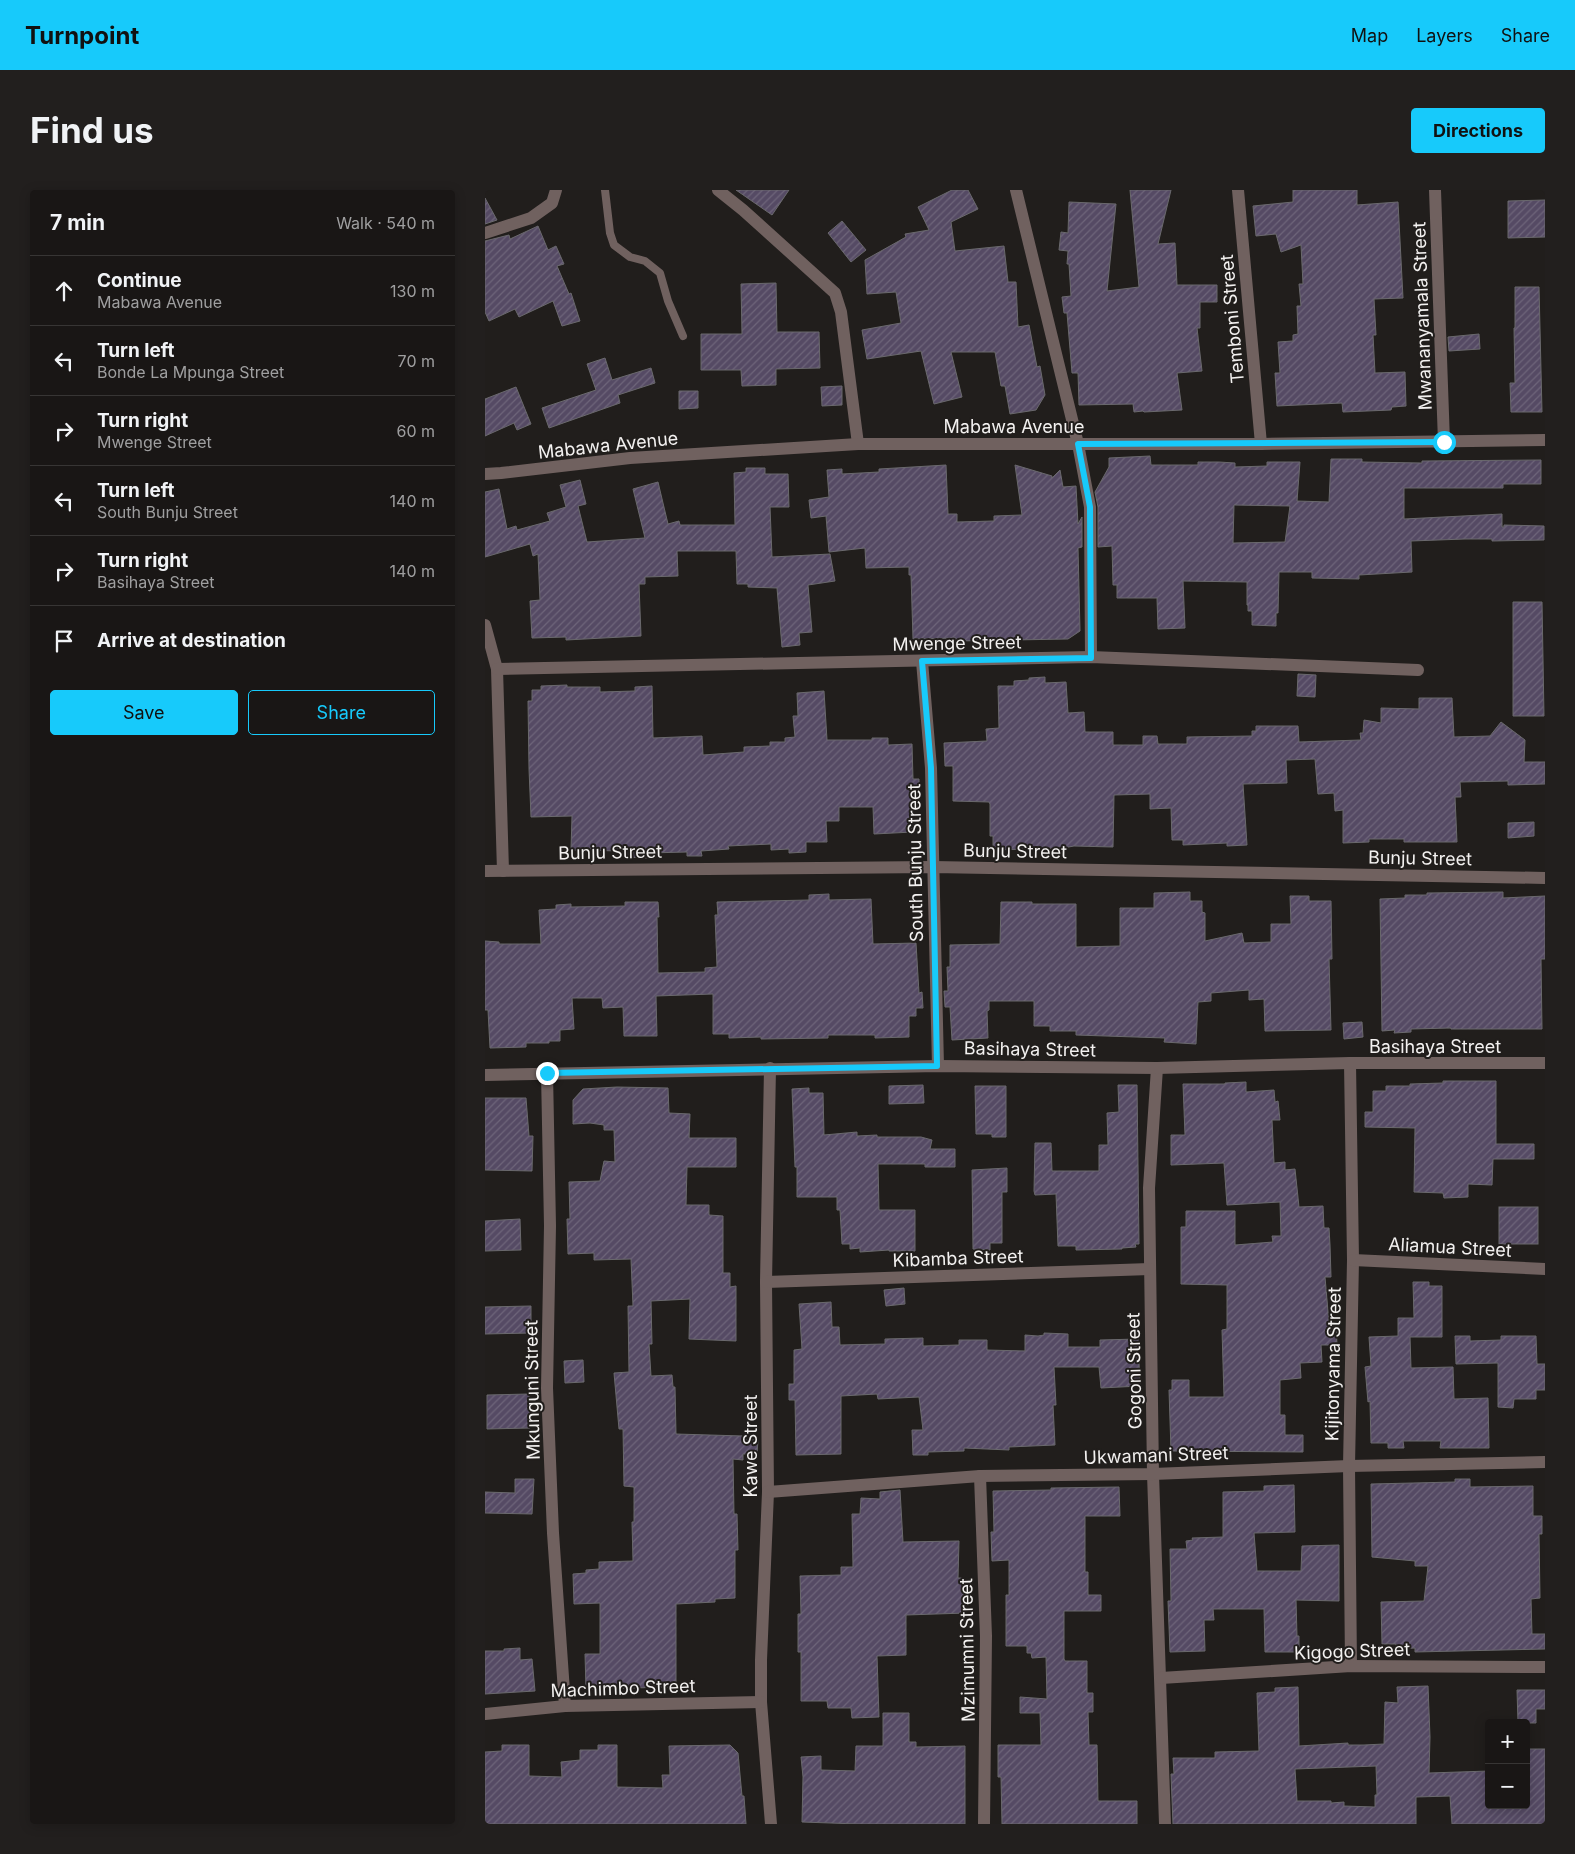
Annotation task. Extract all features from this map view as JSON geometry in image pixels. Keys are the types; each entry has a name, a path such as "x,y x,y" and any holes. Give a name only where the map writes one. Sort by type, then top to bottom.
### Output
{"street":[{"path":"485,233 531,218 552,203 556,190"},
{"path":"717,190 743,210 835,293 841,312 858,444"},
{"path":"1015,190 1078,444 1090,507 1091,658"},
{"name":"Temboni Street","path":"1238,190 1261,444"},
{"name":"Mwananyamala Street","path":"1435,190 1444,442"},
{"name":"Mabawa Avenue","path":"485,474 501,474 631,458 858,444 1261,444 1545,440"},
{"path":"485,625 497,670 503,871"},
{"name":"Mwenge Street","path":"497,670 1091,658 1417,670"},
{"name":"South Bunju Street","path":"922,661 931,768 937,1066"},
{"name":"Bunju Street","path":"485,871 933,867 1545,878"},
{"name":"Basihaya Street","path":"485,1075 937,1066 1157,1068 1350,1063 1545,1063"},
{"name":"Kijitonyama Street","path":"1350,1063 1353,1260 1349,1466 1351,1666"},
{"name":"Kawe Street","path":"770,1068 766,1282 768,1492 761,1702 771,1824"},
{"name":"Gogoni Street","path":"1157,1068 1149,1188 1153,1474 1165,1824"},
{"name":"Mkunguni Street","path":"547,1073 550,1226 547,1388 553,1533 565,1706"},
{"name":"Aliamua Street","path":"1353,1260 1545,1269"},
{"name":"Kibamba Street","path":"766,1282 1150,1269"},
{"name":"Ukwamani Street","path":"768,1492 980,1476 1153,1474 1349,1466 1545,1462"},
{"name":"Mzimumni Street","path":"980,1476 986,1636 984,1824"},
{"name":"Kigogo Street","path":"1161,1678 1351,1666 1545,1668"},
{"name":"Machimbo Street","path":"485,1714 565,1706 761,1702"}],"lane":[{"path":"605,190 610,233 614,245 630,257 645,261 660,273 668,301 683,336"}],"building":[{"path":"736,190 789,190 772,215"},
{"path":"952,190 968,190 978,209 951,222 955,251 1004,246 1008,282 1016,282 1018,327 1029,325 1037,367 1040,366 1045,395 1036,410 1010,414 1005,386 1001,386 995,352 951,352 962,397 934,404 921,351 867,359 862,330 901,323 896,292 867,294 865,260 906,237 905,234 929,230 918,207"},
{"path":"1130,190 1171,190 1158,244 1175,243 1177,285 1217,285 1217,302 1200,302 1200,328 1197,328 1202,371 1177,373 1182,410 1134,412 1133,404 1079,405 1078,373 1072,373 1067,313 1064,313 1062,297 1071,296 1069,264 1067,264 1068,251 1059,250 1061,232 1068,233 1069,202 1116,204 1107,291 1139,287"},
{"path":"1293,190 1357,190 1357,205 1398,202 1403,298 1374,299 1376,335 1373,335 1375,373 1405,372 1406,406 1392,407 1391,410 1343,412 1342,403 1277,406 1275,373 1280,373 1278,342 1293,341 1293,335 1298,334 1297,306 1301,306 1299,284 1303,284 1301,245 1281,252 1276,234 1256,236 1253,206 1293,202"},
{"path":"485,198 497,220 485,224"},
{"path":"1545,200 1545,237 1508,238 1508,201"},
{"path":"842,221 866,250 851,262 828,233"},
{"path":"538,226 548,250 556,246 564,264 557,266 569,294 571,293 580,321 562,326 553,301 519,317 515,309 489,321 485,312 485,241 509,235 510,239"},
{"path":"776,283 777,332 819,332 820,368 776,369 776,385 742,386 741,370 701,370 701,334 742,334 741,284"},
{"path":"1515,287 1539,287 1542,412 1511,412 1510,383 1515,383"},
{"path":"1479,334 1480,349 1449,351 1448,337"},
{"path":"605,358 612,380 651,368 655,383 618,395 620,403 549,428 542,408 596,390 587,364"},
{"path":"842,386 842,405 822,406 821,387"},
{"path":"516,387 531,424 517,430 514,423 485,436 485,399"},
{"path":"679,391 698,391 698,408 679,409"},
{"path":"1150,456 1151,465 1198,465 1198,462 1219,462 1235,463 1235,467 1267,466 1267,462 1300,462 1297,501 1329,502 1331,459 1362,459 1362,462 1422,463 1422,461 1541,460 1541,484 1503,484 1503,488 1404,488 1404,519 1502,514 1502,527 1504,525 1544,526 1544,540 1492,541 1492,539 1465,539 1411,541 1412,572 1359,575 1359,579 1312,578 1312,572 1279,572 1276,626 1252,625 1252,611 1248,611 1247,605 1247,582 1183,581 1185,628 1158,629 1157,598 1117,598 1117,585 1113,585 1112,546 1098,547 1098,507 1095,492 1109,467 1109,458","holes":["1234,505 1290,506 1285,542 1233,543"]},
{"path":"946,465 948,514 957,514 957,522 994,521 994,516 1022,515 1015,465 1052,476 1052,478 1060,470 1063,487 1076,486 1078,524 1082,517 1082,547 1078,548 1080,631 1068,639 956,641 956,638 913,639 911,575 909,575 909,567 866,568 865,548 829,552 826,516 811,518 809,500 829,497 827,470 842,469 842,474 879,472 879,469"},
{"path":"746,468 765,468 765,474 788,474 789,507 770,507 772,557 830,554 835,581 808,585 812,632 799,633 800,645 782,647 777,588 748,587 748,584 737,584 736,551 677,551 678,576 645,577 645,584 639,584 641,636 566,640 566,637 532,638 530,601 540,600 538,554 533,556 530,544 485,557 485,492 499,489 507,529 516,526 517,530 550,521 547,513 566,507 560,485 580,480 586,504 578,506 587,542 645,538 633,489 658,482 668,524 679,521 680,525 735,525 734,473 746,472"},
{"path":"1513,602 1542,602 1544,716 1513,716"},
{"path":"1298,674 1316,675 1315,697 1297,696"},
{"path":"1045,677 1045,683 1066,682 1068,713 1084,712 1085,732 1113,732 1113,745 1143,745 1143,736 1157,736 1158,744 1187,744 1187,737 1252,736 1252,731 1256,731 1256,726 1298,726 1299,742 1361,740 1360,733 1363,733 1364,720 1381,723 1381,708 1419,709 1419,698 1452,698 1454,737 1490,736 1501,722 1525,740 1524,762 1545,762 1545,784 1508,785 1508,781 1460,782 1461,797 1455,797 1457,842 1404,842 1404,839 1369,839 1369,842 1343,843 1343,810 1335,811 1334,793 1318,794 1315,759 1286,760 1287,783 1243,784 1247,845 1227,846 1227,843 1183,845 1183,840 1172,840 1171,808 1150,809 1150,794 1114,795 1113,847 1074,846 993,850 993,836 990,836 990,804 989,802 953,801 953,766 945,766 944,743 987,741 986,729 999,728 998,686 1014,686 1014,681"},
{"path":"567,685 567,687 600,687 600,692 635,691 635,687 652,686 653,738 702,736 703,755 744,752 744,747 770,746 770,742 785,742 785,738 795,737 793,716 798,716 797,693 824,691 827,740 888,738 888,745 912,744 913,779 919,779 919,801 912,801 913,832 874,834 873,807 839,807 839,821 826,821 827,842 806,842 806,852 789,853 789,849 771,850 771,844 728,846 729,849 701,851 702,856 687,856 687,852 648,853 648,858 623,857 623,851 571,850 572,816 531,817 529,769 528,701 532,701 532,690 541,690 541,686"},
{"path":"1534,822 1534,836 1508,838 1508,823"},
{"path":"1190,892 1190,901 1202,901 1202,912 1205,913 1205,941 1242,933 1244,943 1271,942 1271,924 1291,924 1290,896 1309,896 1309,901 1331,901 1332,959 1329,959 1331,1030 1265,1031 1264,999 1249,1000 1249,990 1211,993 1211,1001 1198,1002 1196,1044 1164,1042 1165,1038 1076,1035 1076,1031 1050,1031 1050,1026 1034,1026 1034,1001 989,1001 989,1010 987,1011 988,1038 952,1040 950,1007 945,1007 944,991 948,991 947,967 950,967 950,945 1000,944 1001,902 1076,904 1076,947 1120,946 1120,908 1154,908 1154,893"},
{"path":"1503,892 1503,898 1545,896 1545,959 1541,959 1542,1029 1411,1029 1411,1032 1394,1033 1395,1030 1382,1031 1380,899 1405,898 1405,895 1427,895 1427,893"},
{"path":"829,894 829,900 871,899 873,944 916,943 919,993 922,992 923,1008 916,1008 916,1016 909,1016 909,1037 875,1038 875,1035 828,1035 828,1038 729,1038 729,1034 713,1034 713,994 656,996 657,1036 624,1036 623,1007 603,1008 602,998 572,998 574,1029 560,1030 560,1041 526,1043 526,1047 490,1048 488,1010 485,1010 485,941 499,942 499,944 541,944 539,910 556,909 556,905 571,904 571,907 625,906 625,902 658,902 658,973 705,972 705,968 717,967 715,915 718,915 717,902 809,900 809,895"},
{"path":"1362,1022 1363,1037 1344,1039 1343,1023"},
{"path":"1443,1081 1496,1081 1496,1144 1534,1144 1534,1159 1493,1159 1492,1185 1468,1184 1468,1197 1444,1198 1443,1193 1414,1192 1415,1128 1365,1127 1365,1112 1373,1112 1373,1091 1386,1091 1386,1086 1410,1086 1410,1084 1443,1083"},
{"path":"1246,1082 1246,1092 1274,1090 1275,1102 1278,1101 1280,1120 1272,1120 1274,1163 1285,1162 1285,1170 1295,1169 1299,1207 1323,1206 1324,1228 1329,1228 1330,1245 1331,1277 1325,1277 1329,1323 1336,1323 1337,1345 1321,1345 1322,1362 1300,1363 1301,1378 1280,1380 1280,1415 1285,1415 1285,1435 1303,1435 1303,1452 1171,1451 1169,1390 1172,1390 1172,1380 1189,1380 1189,1397 1224,1397 1222,1330 1227,1329 1227,1285 1181,1284 1181,1227 1186,1227 1186,1211 1235,1211 1235,1245 1273,1242 1272,1236 1281,1236 1280,1202 1227,1205 1224,1163 1171,1165 1171,1135 1185,1135 1183,1084"},
{"path":"923,1085 924,1103 889,1104 889,1086"},
{"path":"1118,1085 1137,1085 1139,1244 1135,1244 1136,1247 1122,1249 1076,1250 1076,1246 1058,1246 1056,1194 1035,1195 1034,1191 1035,1143 1051,1143 1052,1171 1099,1171 1099,1145 1108,1145 1107,1113 1119,1112"},
{"path":"975,1086 1006,1086 1006,1137 992,1137 992,1134 976,1134"},
{"path":"617,1087 668,1088 669,1113 690,1114 689,1138 736,1138 736,1167 687,1167 686,1205 709,1205 709,1215 723,1216 723,1273 730,1273 730,1287 736,1286 736,1341 689,1339 690,1299 651,1301 652,1344 649,1344 651,1376 672,1375 673,1387 675,1387 676,1434 743,1436 743,1439 758,1440 757,1454 743,1454 743,1460 733,1459 734,1514 737,1514 738,1550 735,1550 735,1598 715,1599 715,1602 676,1604 676,1687 586,1689 585,1654 600,1654 600,1603 574,1604 573,1574 599,1569 599,1562 633,1561 632,1522 634,1522 634,1487 624,1486 623,1429 619,1429 614,1373 629,1372 628,1306 633,1306 631,1259 594,1260 594,1253 568,1254 567,1219 570,1219 569,1182 600,1181 604,1161 615,1162 614,1130 604,1130 604,1125 590,1123 573,1124 573,1100 583,1089"},
{"path":"809,1088 809,1093 823,1093 824,1135 857,1132 857,1136 921,1137 932,1140 930,1149 955,1149 955,1167 925,1167 925,1164 878,1164 879,1210 915,1210 915,1251 860,1252 860,1248 850,1249 850,1244 842,1244 840,1210 837,1210 837,1197 797,1197 792,1089"},
{"path":"485,1098 526,1098 529,1136 533,1136 532,1171 485,1170"},
{"path":"1007,1168 1007,1192 1002,1192 1002,1243 990,1243 990,1250 973,1249 972,1170"},
{"path":"1499,1207 1538,1207 1538,1244 1499,1244"},
{"path":"520,1219 521,1250 485,1251 485,1221"},
{"path":"1413,1282 1429,1282 1429,1286 1442,1286 1442,1337 1410,1337 1411,1368 1453,1367 1454,1399 1488,1398 1489,1448 1440,1448 1441,1441 1403,1441 1404,1448 1388,1448 1388,1443 1371,1443 1370,1401 1368,1402 1365,1367 1371,1366 1369,1337 1398,1336 1398,1318 1414,1318"},
{"path":"904,1288 905,1304 886,1306 884,1290"},
{"path":"831,1302 832,1327 839,1327 840,1345 885,1344 885,1339 923,1338 923,1346 959,1345 959,1340 987,1340 987,1350 1025,1351 1025,1335 1038,1336 1044,1335 1044,1333 1068,1334 1068,1347 1100,1347 1100,1340 1138,1339 1140,1386 1101,1388 1099,1367 1054,1367 1056,1405 1053,1405 1055,1445 1009,1447 1009,1450 964,1448 964,1451 928,1452 928,1455 913,1455 912,1430 923,1430 919,1397 878,1399 877,1394 841,1396 841,1454 796,1455 795,1400 789,1400 789,1384 794,1384 794,1350 802,1349 799,1304"},
{"path":"531,1306 531,1333 485,1334 485,1307"},
{"path":"1455,1336 1470,1336 1470,1341 1501,1340 1501,1336 1536,1336 1537,1364 1545,1364 1545,1390 1536,1390 1536,1399 1514,1399 1513,1408 1498,1407 1498,1363 1456,1364"},
{"path":"583,1360 584,1382 565,1383 564,1361"},
{"path":"529,1394 530,1428 487,1429 487,1395"},
{"path":"515,1479 534,1479 532,1514 485,1513 485,1492 515,1493"},
{"path":"1455,1479 1470,1479 1470,1487 1533,1486 1533,1516 1542,1516 1542,1534 1539,1534 1540,1598 1531,1599 1532,1634 1545,1634 1545,1649 1415,1652 1415,1648 1396,1649 1396,1644 1382,1644 1381,1602 1424,1601 1428,1566 1415,1566 1415,1561 1372,1557 1371,1484 1455,1482"},
{"path":"1294,1485 1295,1532 1254,1533 1257,1571 1301,1571 1302,1546 1339,1545 1339,1601 1296,1600 1299,1652 1265,1652 1264,1609 1213,1609 1214,1620 1204,1620 1205,1651 1170,1652 1168,1601 1171,1601 1170,1549 1187,1549 1186,1541 1193,1540 1192,1538 1223,1537 1223,1492 1264,1491 1264,1486"},
{"path":"1119,1487 1120,1516 1085,1516 1085,1572 1088,1572 1088,1595 1101,1595 1101,1611 1064,1611 1064,1659 1065,1661 1087,1661 1087,1693 1093,1693 1093,1712 1088,1712 1089,1745 1097,1745 1098,1801 1137,1801 1137,1824 1002,1824 1001,1777 998,1777 998,1745 1041,1745 1040,1713 1020,1713 1020,1697 1047,1699 1046,1657 1032,1658 1031,1653 1027,1653 1027,1646 1006,1646 1006,1595 1009,1595 1009,1560 992,1561 991,1532 994,1532 993,1491"},
{"path":"900,1490 903,1542 959,1541 958,1578 964,1578 966,1613 906,1615 906,1655 877,1656 879,1717 852,1718 851,1708 828,1708 827,1701 801,1701 801,1652 798,1652 798,1614 801,1614 800,1576 841,1575 841,1567 853,1567 852,1514 860,1514 861,1498 880,1499 880,1492"},
{"path":"520,1648 520,1660 532,1659 535,1691 485,1694 485,1651 504,1651 504,1649"},
{"path":"1428,1686 1429,1773 1485,1771 1485,1809 1530,1809 1530,1749 1545,1749 1545,1824 1452,1824 1450,1796 1416,1797 1416,1824 1173,1824 1171,1774 1174,1774 1173,1758 1215,1758 1215,1752 1259,1751 1257,1693 1275,1692 1275,1688 1298,1687 1299,1746 1348,1743 1348,1745 1384,1744 1385,1702 1398,1703 1397,1687","holes":["1376,1766 1377,1795 1375,1795 1375,1807 1344,1806 1344,1802 1297,1801 1295,1769"]},
{"path":"1517,1690 1545,1690 1545,1709 1536,1709 1536,1723 1530,1723 1530,1719 1518,1719"},
{"path":"883,1713 909,1713 909,1742 916,1742 916,1747 965,1746 965,1824 802,1822 803,1777 801,1757 821,1756 821,1770 855,1771 856,1746 883,1746"},
{"path":"502,1745 529,1745 529,1776 562,1777 561,1762 580,1760 580,1750 598,1750 598,1745 617,1745 617,1787 663,1788 662,1775 670,1775 669,1746 730,1745 738,1753 746,1824 485,1824 485,1752 502,1751"}],"route":[{"path":"547,1073 937,1066 931,768 922,661 1091,658 1090,507 1078,444 1444,442"}]}
